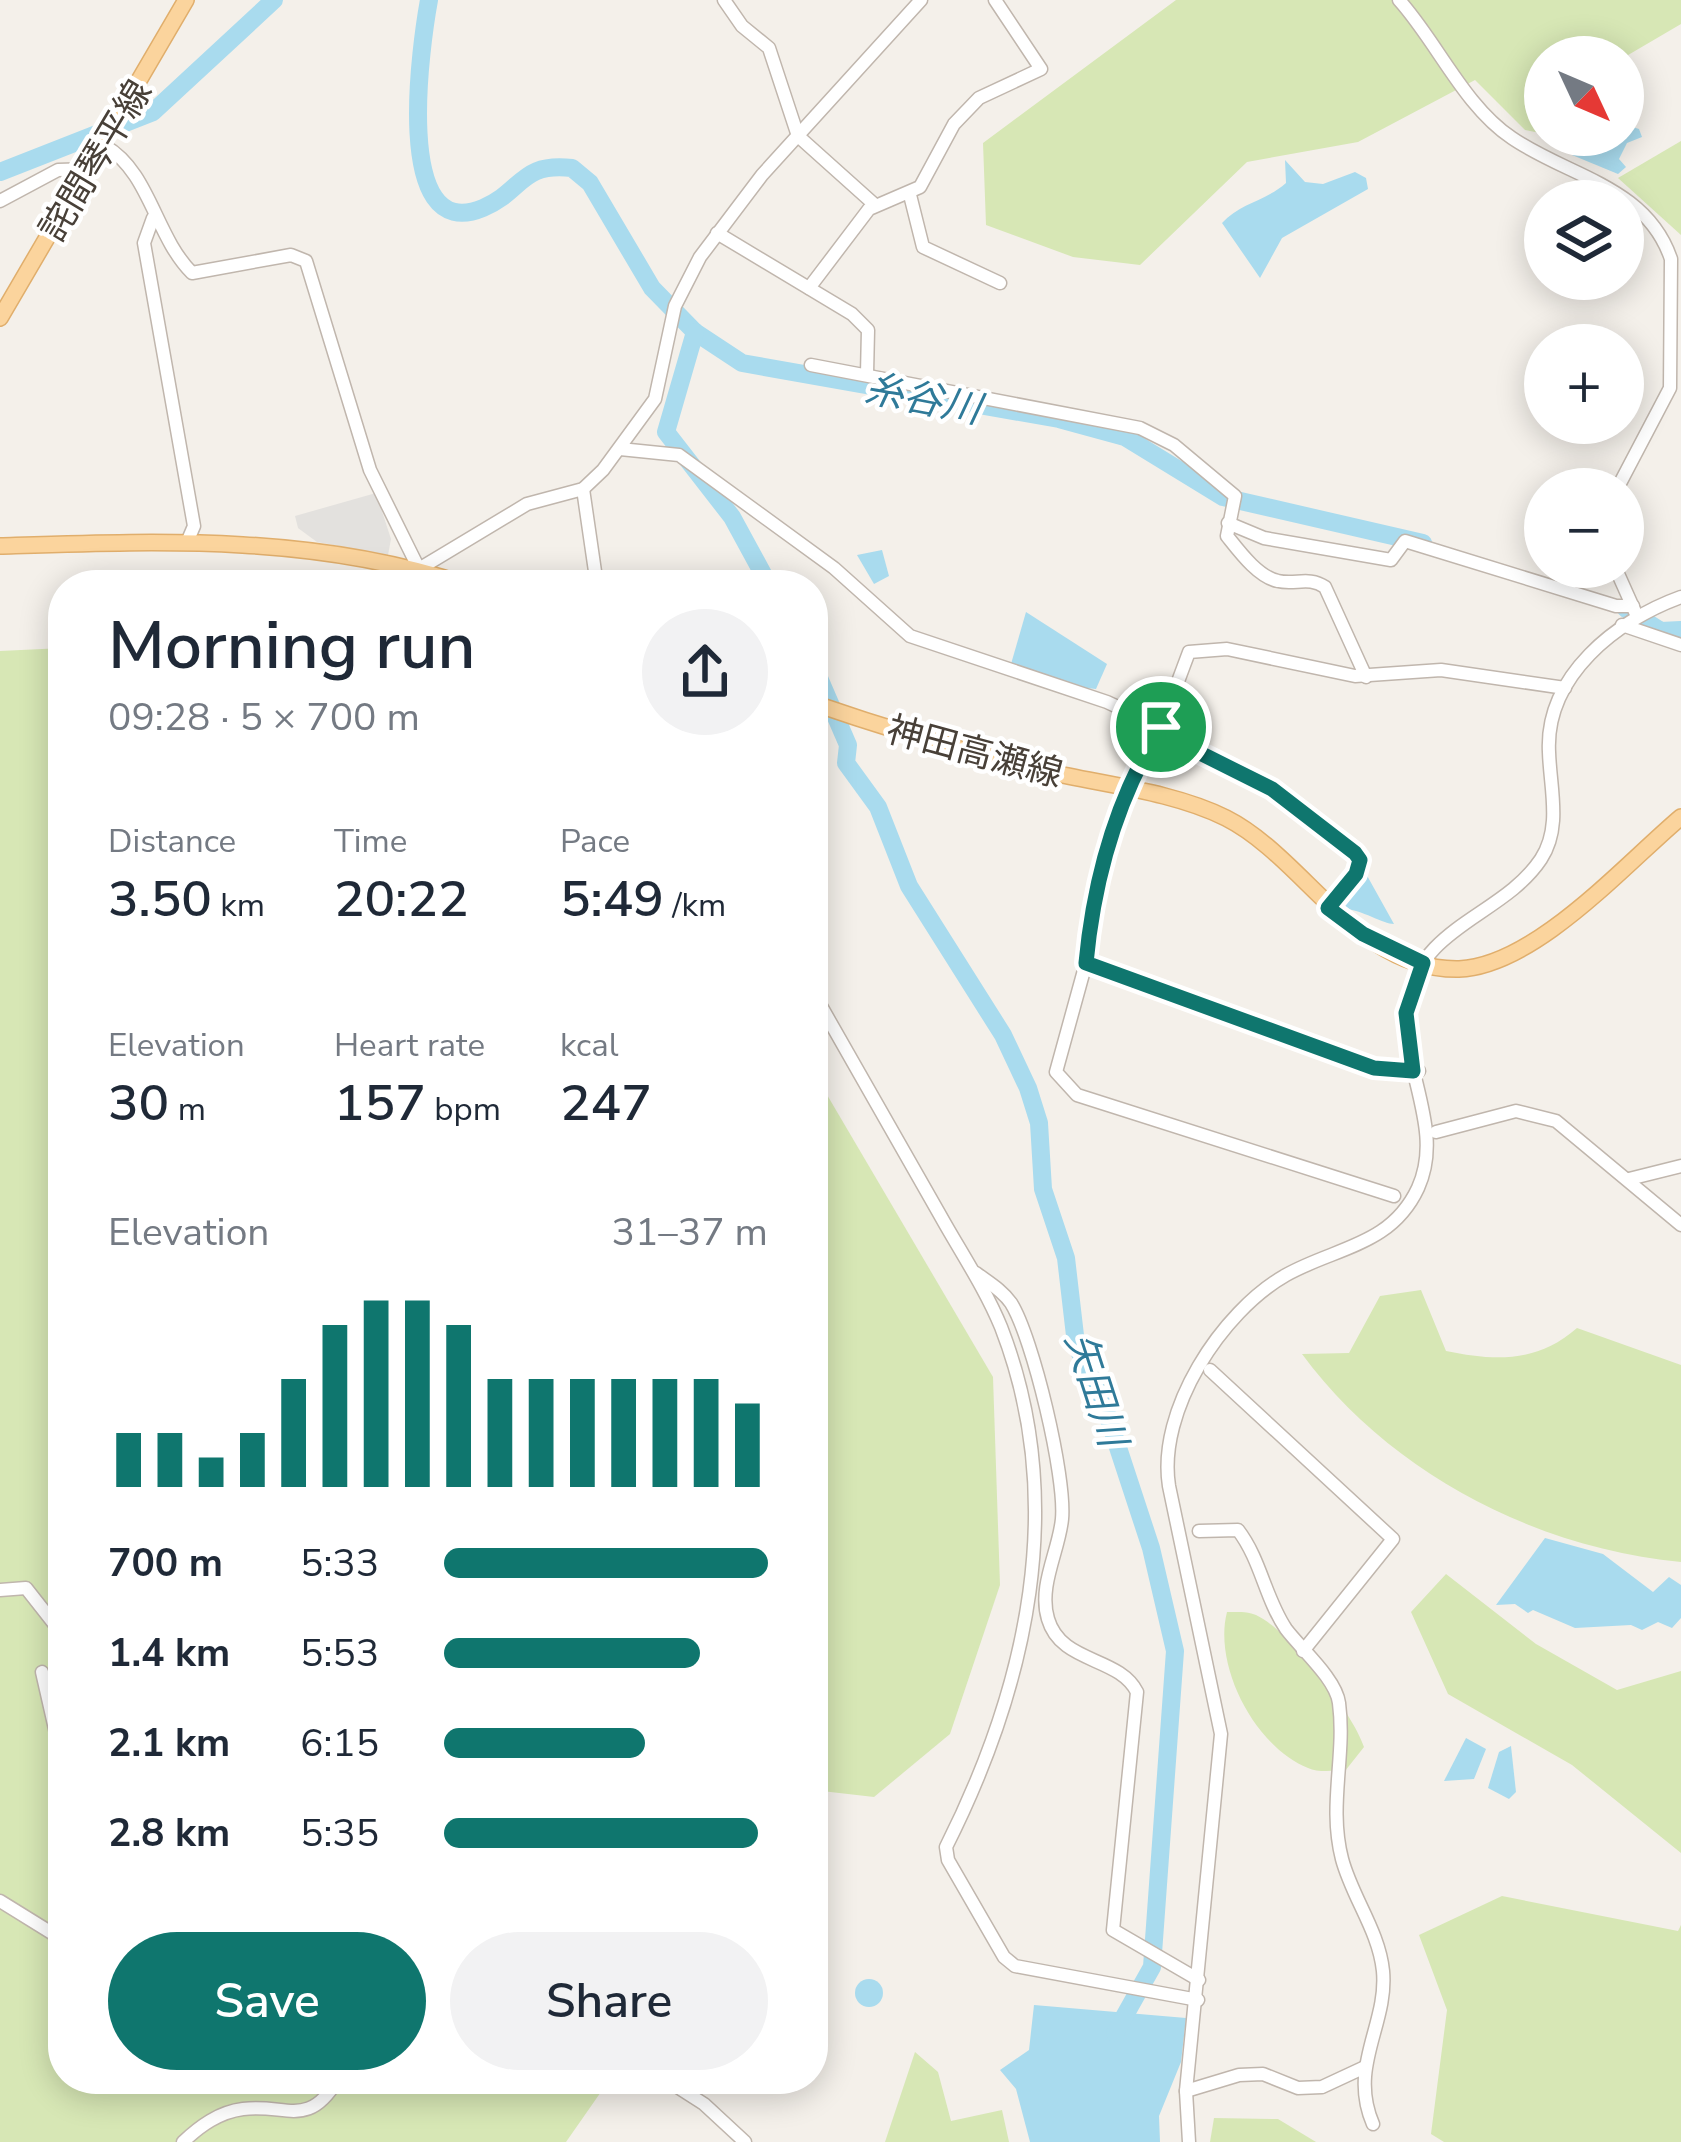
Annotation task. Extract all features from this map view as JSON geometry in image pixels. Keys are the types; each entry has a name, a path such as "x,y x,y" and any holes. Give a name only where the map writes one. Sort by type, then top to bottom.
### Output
{"main road":[{"name":"詫間琴平線","path":"0,318 122,118 186,0"},
{"path":"0,546 188,540 422,570"},
{"name":"神田高瀬線","path":"828,708 976,754 1226,818 1262,842 1328,908 1363,934 1423,963 1458,969 1520,952 1679,824"}],"street":[{"path":"724,0 742,26 769,48 798,136 875,205"},
{"path":"809,288 875,205 910,195 954,124 979,98 1041,69 994,0"},
{"path":"1399,0 1511,138 1642,209 1664,241 1671,260 1670,388 1628,468"},
{"path":"105,146 128,163 153,218 187,268 198,274 291,255 306,261 370,470 419,569 527,504 583,489 620,449 655,399 677,300 717,233 913,4"},
{"path":"0,201 58,170 92,169"},
{"path":"910,195 923,247 1000,283"},
{"path":"153,218 144,243 194,526 188,540"},
{"path":"717,233 868,330 867,374"},
{"path":"811,365 1159,434 1230,510 1264,538 1396,553 1405,541 1635,610 1681,597"},
{"path":"620,449 679,455 834,568 910,636 1107,702 1272,789 1360,860 1356,874 1328,908"},
{"path":"583,489 596,570"},
{"path":"1230,510 1227,536 1268,577 1316,581 1325,587 1366,677"},
{"path":"1625,588 1635,610"},
{"path":"1190,2142 1186,2091 1198,2000 1193,1977 1221,1734 1168,1486 1171,1420 1227,1328 1266,1288 1371,1241 1407,1208 1427,1153 1406,1013 1423,963 1444,937 1540,859 1553,817 1552,719 1565,688 1635,610"},
{"path":"1622,625 1681,645"},
{"path":"1394,1196 1077,1095 1056,1072 1086,963 1091,907 1124,789 1161,727 1189,652 1199,649 1366,677 1441,670 1565,688"},
{"path":"1086,963 1374,1068 1416,1071"},
{"path":"828,1018 970,1269 1012,1363 1034,1504 1035,1574 1004,1720 946,1847 948,1860 1004,1957 1015,1966 1198,2000"},
{"path":"1436,1132 1491,1113 1531,1112 1556,1121 1681,1225"},
{"path":"1629,1179 1681,1166"},
{"path":"970,1269 1012,1305 1053,1433 1064,1496 1045,1597 1047,1618 1056,1638 1072,1652 1131,1680 1137,1692 1113,1930 1193,1977"},
{"path":"1210,1370 1393,1539 1303,1651"},
{"path":"1198,1531 1238,1530 1255,1558 1274,1611 1339,1695 1334,1814 1342,1859 1378,1946 1384,1975 1365,2067 1364,2104 1373,2124"},
{"path":"0,1591 26,1588 48,1616"},
{"path":"42,1672 48,1698"},
{"path":"0,1901 48,1932"},
{"path":"1186,2091 1251,2074 1298,2088 1322,2086 1365,2067"},
{"path":"183,2142 217,2117 244,2109 303,2111 328,2094"},
{"path":"689,2094 745,2142"}],"green space":[{"path":"1176,0 1681,0 1681,24 1644,46 1644,36 1524,36 1524,129 1475,80 1358,142 1247,162 1140,265 1073,257 986,225 983,143"},
{"path":"1681,141 1681,235 1644,202 1644,180 1618,178"},
{"path":"48,649 48,2094 600,2094 566,2142 0,2142 0,651"},
{"path":"828,1096 993,1377 1000,1585 950,1734 874,1797 828,1792"},
{"path":"1421,1290 1446,1351 1515,1356 1547,1348 1577,1328 1681,1365 1681,1562 1572,1540 1469,1497 1377,1434 1302,1354 1349,1353 1380,1296"},
{"path":"1446,1574 1536,1644 1617,1690 1681,1671 1681,1853 1572,1765 1448,1694 1411,1612"},
{"path":"1227,1612 1253,1614 1270,1624 1334,1694 1364,1747 1345,1771 1308,1768 1289,1757 1255,1724 1226,1656"},
{"path":"1502,1896 1678,1931 1681,1925 1681,2142 1444,2142 1431,2134 1447,2010 1419,1935"},
{"path":"915,2052 938,2072 951,2121 1002,2110 1009,2142 885,2142"},
{"path":"1214,2118 1278,2119 1316,2142 1210,2142"}],"shaded area":[{"path":"376,493 391,539 388,555 317,542 298,528 295,516"}],"water":[{"path":"1574,156 1620,156 1626,167 1618,174"},
{"path":"1285,160 1305,182 1323,184 1355,172 1366,178 1368,189 1282,238 1260,278 1222,223 1286,183"},
{"path":"882,550 889,576 874,584 857,555"},
{"path":"1026,612 1107,664 1096,689 1067,686 1011,664"},
{"path":"1365,872 1394,924 1341,908 1342,898"},
{"path":"1545,1538 1603,1554 1653,1592 1669,1577 1681,1585 1681,1618 1672,1628 1658,1622 1642,1630 1631,1625 1575,1628 1515,1604 1496,1605"},
{"path":"1466,1738 1486,1749 1474,1779 1444,1781"},
{"path":"1511,1746 1516,1792 1509,1799 1488,1788 1499,1752"},
{"path":"869,1979 879,1983 883,1993 879,2003 869,2007 859,2003 855,1993 859,1983"},
{"path":"1034,2005 1186,2018 1181,2062 1159,2116 1160,2142 1030,2142 1016,2089 1000,2070 1029,2050"}],"waterway":[{"path":"0,172 153,112 274,0"},
{"name":"糸谷川","path":"429,0 418,133 423,169 434,197 454,212 483,208 542,169 572,168 590,183 652,288 695,332 742,363 1059,419 1125,437 1223,497 1423,543"},
{"name":"矢田川","path":"695,332 666,432 732,517 761,570"},
{"name":"糸谷川","path":"1626,609 1661,631 1681,630"},
{"name":"矢田川","path":"828,699 848,745 846,763 878,807 909,886 1003,1035 1028,1088 1039,1123 1043,1189 1066,1258 1076,1344 1107,1414 1151,1548 1175,1651 1152,1967 1115,2033"}],"route":[{"path":"1161,727 1172,739 1272,789 1355,853 1360,867 1328,908 1363,934 1423,963 1406,1013 1413,1071 1374,1068 1086,963 1091,907 1124,789 1161,727"}]}
